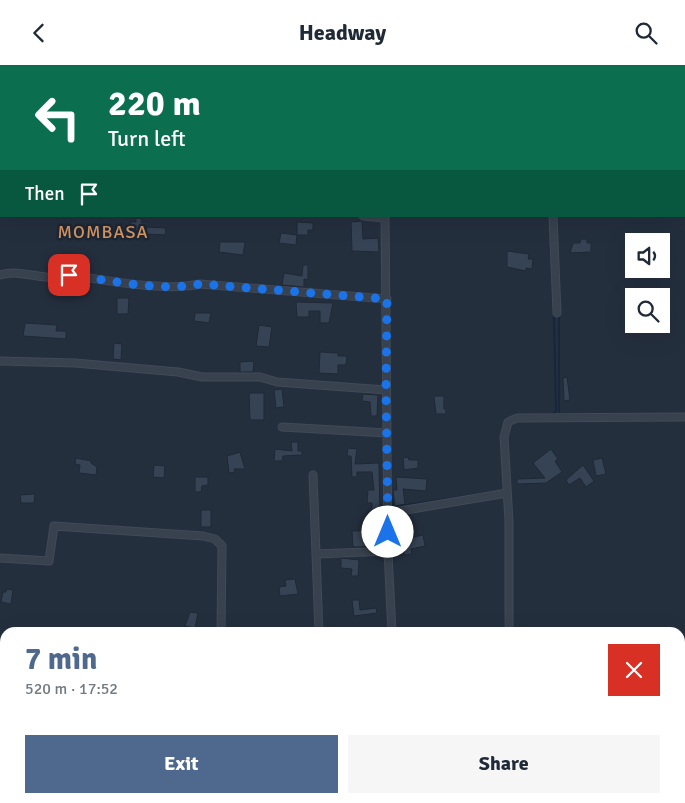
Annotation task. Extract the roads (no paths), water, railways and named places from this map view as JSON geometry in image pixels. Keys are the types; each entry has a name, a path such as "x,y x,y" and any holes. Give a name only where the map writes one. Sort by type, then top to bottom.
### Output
{"street":[{"path":"384,217 387,299 388,551 392,627"},
{"path":"553,217 557,313"},
{"path":"0,275 10,272 58,279 69,275 138,284 187,286 200,284 387,299"},
{"path":"0,361 75,363 178,372 202,377 260,377 277,382 386,390"},
{"path":"509,627 507,493 504,437 506,425 511,419 685,417"},
{"path":"282,427 387,433"},
{"path":"313,475 319,627"},
{"path":"388,513 507,493"},
{"path":"0,557 49,561 54,526 215,539 222,546 221,627"},
{"path":"317,554 388,551"}],"waterway":[{"path":"552,415 556,411 554,314"},
{"path":"559,314 559,416"},
{"path":"390,372 390,445"},
{"path":"390,449 391,494 394,507 504,490"},
{"path":"391,520 393,583"},
{"path":"506,537 506,588"},
{"path":"505,627 506,607"}],"district":[{"name":"MOMBASA","path":"103,232"}]}
